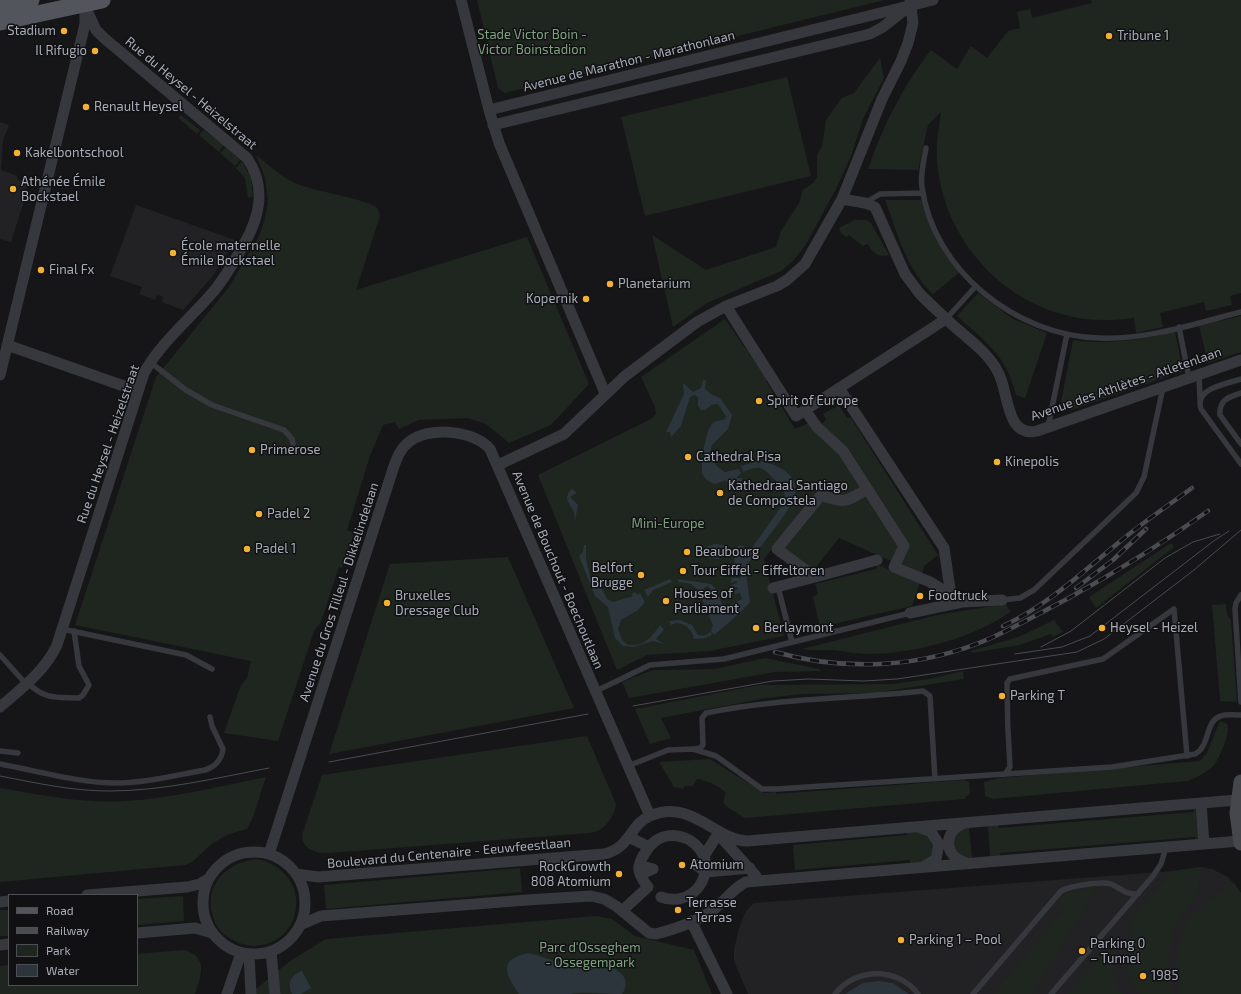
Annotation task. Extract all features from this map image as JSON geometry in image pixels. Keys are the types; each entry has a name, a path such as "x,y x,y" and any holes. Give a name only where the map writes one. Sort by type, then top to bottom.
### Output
{"main road":[{"path":"0,8 102,0"},
{"path":"0,22 23,5"}],"street":[{"path":"462,0 493,125 605,393"},
{"name":"Avenue de Marathon - Marathonlaan","path":"489,110 775,39 910,3 932,0"},
{"name":"Rue du Heysel - Heizelstraat","path":"0,708 27,684 52,656 144,373 150,362 213,292 232,265 256,221 260,201 259,183 252,165 243,153 199,119 96,30 86,2"},
{"path":"0,375 83,34 86,20 86,2"},
{"name":"Avenue de Marathon - Marathonlaan","path":"493,125 870,34 883,27 910,3"},
{"name":"Avenue de Bouchout - Boechoutlaan","path":"650,816 498,465 564,434 605,393 638,365 710,314 726,306 777,286 796,273 812,254 842,199 877,113 908,43 913,23 910,3"},
{"path":"83,34 90,28 96,30"},
{"path":"775,39 779,56"},
{"path":"726,306 796,416 946,319 912,284 899,262 878,211 865,202 842,199"},
{"name":"Avenue des Athlètes - Atletenlaan","path":"946,319 994,365 1002,381 1012,420 1019,428 1030,432 1241,360"},
{"path":"8,345 138,391"},
{"path":"839,388 944,548 952,596"},
{"path":"805,410 817,427 843,451 904,546 894,568 930,582 962,602"},
{"name":"Avenue du Gros Tilleul - Dikkelindelaan","path":"269,854 388,483 400,451 409,442 421,435 429,433 466,434 486,444 498,465"},
{"path":"815,577 777,549 821,495 836,501 848,501 867,489"},
{"path":"775,587 877,560"},
{"path":"910,613 962,602 1002,600"},
{"path":"696,865 706,872 754,875 923,867 1241,842 1237,821 1237,800 1241,782"},
{"path":"650,816 672,812 693,816 735,840 747,841 1237,800"},
{"path":"1201,803 1204,844"},
{"name":"Boulevard du Centenaire - Eeuwfeestlaan","path":"296,874 318,878 604,854 615,851 622,846 637,826 650,816"},
{"path":"964,823 952,831 948,844 953,856 966,864"},
{"path":"918,827 932,832 939,844 936,858 923,867"},
{"path":"704,856 718,834 754,875"},
{"path":"624,909 648,887 639,877 642,870 638,863 649,848 662,838 679,836 694,842 704,856 706,872 701,884 689,896 673,900 661,897"},
{"path":"632,838 649,848"},
{"path":"100,894 187,887 200,884 208,879 219,865 234,856 252,852 269,854 284,862 296,874 302,886 305,899 305,908 300,925 290,939 271,951 245,954 224,945 212,933 207,925 202,906 208,879"},
{"path":"300,925 321,916 570,897 597,898 616,906 652,934 671,930 714,910 738,886 746,882 754,875"},
{"path":"691,921 727,994"},
{"path":"138,933 196,928 212,933"},
{"path":"271,951 275,994"},
{"path":"227,994 245,954"},
{"path":"245,954 251,994"}],"lane":[{"path":"926,148 922,179 923,192 938,236 956,262 976,286 994,301 1014,314 1047,329 1067,334 1097,338 1122,338 1141,336 1241,312"},
{"path":"865,202 880,194 923,192"},
{"path":"946,319 976,286"},
{"path":"1178,327 1194,376 1201,409 1241,464"},
{"path":"1048,427 1067,334"},
{"path":"150,362 186,390 212,405 284,430 292,438 295,453"},
{"path":"1200,403 1202,396 1207,391 1241,379"},
{"path":"1002,600 1020,598 1034,590 1136,493 1144,477 1163,387"},
{"path":"1241,393 1223,401 1220,410 1220,415 1241,444"},
{"path":"775,587 792,642"},
{"path":"1241,595 1236,603 1235,609 1241,702"},
{"path":"1005,774 1010,767 1006,722 1009,713 1007,683 1010,679 1098,661 1174,609 1186,756"},
{"path":"596,691 650,664 724,659 910,613"},
{"path":"62,629 186,655 212,669"},
{"path":"0,655 27,684 39,693 51,697 79,698 83,696 89,685 79,666 74,631"},
{"path":"628,766 668,750 700,748 703,745 702,718 706,713 778,701 872,696 923,691 930,696 935,778"},
{"path":"695,749 716,756 765,789 1112,767 1186,756 1195,754 1201,750 1212,724 1217,718 1225,715 1241,715"},
{"path":"0,764 90,781 109,783 128,782 205,770 216,764 221,757 223,749 212,726 210,718"},
{"path":"0,751 18,753"},
{"path":"1051,994 1138,894 1161,864 1166,847"},
{"path":"973,994 1061,891 1070,887 1107,883 1128,894 1138,894"},
{"path":"835,994 852,980 860,976 878,974 887,974 903,981 918,994"}],"shaded area":[{"name":"Athénée Émile Bockstael","path":"0,122 9,125 3,141 1,170 17,176 17,179 27,182 26,195 11,242 0,239"},
{"name":"École maternelle Émile Bockstael","path":"136,205 235,240 212,277 183,310 162,302 163,297 157,295 155,300 139,294 142,287 110,276"},
{"path":"1201,867 1212,869 1228,877 1241,893 1241,994 748,994 734,961 734,949 740,925 746,911 754,903 1173,871"}],"green space":[{"name":"Stade Victor Boin - Victor Boinstadion","path":"477,0 885,0 505,93 498,88"},
{"path":"1091,0 1241,0 1241,293 1230,296 1232,305 1206,311 1204,302 1160,313 1163,327 1136,333 1134,318 1110,320 1085,319 1056,312 1029,301 1005,285 983,266 965,243 951,217 942,190 937,160 941,112 928,125 918,170 868,169 887,122 911,78 931,50 957,69 971,46 987,58 1008,31 1020,28 1017,12 1030,9 1032,18 1092,3"},
{"path":"880,58 884,78 863,119 851,156 836,189 805,246 793,261 781,271 707,303 673,327 652,235 706,270 776,247 781,231 799,203 803,190 814,182 817,177 817,155 822,146 826,120 842,98 854,93"},
{"path":"787,77 811,176 645,216 621,117"},
{"path":"181,115 200,130 197,134 178,118"},
{"path":"204,130 224,145 219,152 199,135"},
{"path":"226,147 240,160 235,166 220,153"},
{"name":"Primerose","path":"256,155 280,174 297,184 363,201 378,209 380,216 356,290 527,237 589,384 551,425 509,443 486,424 468,418 419,420 399,429 395,422 383,425 370,456 347,530 354,533 342,568 339,567 321,622 314,631 278,741 224,733 241,685 247,678 251,661 75,625 156,377 229,287 259,236 268,202 265,177"},
{"path":"242,161 251,178 253,197 248,198 245,178 236,168"},
{"path":"885,200 921,200 935,237 959,273 933,294 924,285 910,263"},
{"path":"854,220 866,220 871,223 889,255 882,256 876,254 868,244 863,246 849,235 846,237 841,233 839,228"},
{"path":"978,293 1013,319 1047,333 1025,398 1016,395 1007,369 994,350 957,316"},
{"path":"1241,316 1241,352 1208,363 1199,326"},
{"name":"Mini-Europe","path":"725,319 767,379 766,381 795,429 809,423 841,452 863,488 851,495 841,498 818,490 813,496 831,504 850,505 867,493 899,545 893,562 839,538 813,571 775,545 764,559 784,636 710,651 647,655 617,670 538,475 651,419 656,414 655,407 641,377"},
{"path":"1175,332 1183,371 1071,410 1060,407 1073,340 1112,342"},
{"path":"839,405 847,418 851,418 938,555 924,566 922,574 899,565 908,545 820,425 826,420 823,414"},
{"path":"1171,543 1174,547 1096,608 1089,597"},
{"path":"508,557 574,708 329,754 390,564"},
{"path":"878,565 920,582 912,606 820,627 813,597 818,594 815,584 876,569"},
{"path":"1006,604 1010,612 979,630 923,648 869,654 832,650 802,649 937,615"},
{"path":"1226,604 1227,615 1231,620 1237,702 1220,701 1212,605"},
{"path":"1054,620 1063,632 1053,637 1051,634 1020,645 971,653 971,651 1021,636"},
{"path":"765,658 819,669 821,671 775,672 629,698 622,682 653,670 715,669"},
{"path":"963,671 964,679 875,693 803,694 766,698 661,718 671,738 650,744 635,709 760,685 892,684 929,679"},
{"path":"1221,721 1227,724 1228,732 1222,751 1216,762 1205,772 1187,781 993,799 985,796 984,782 999,778 1200,761 1207,753"},
{"path":"587,736 616,804 611,819 608,823 600,830 595,832 329,853 309,849 303,842 303,832 322,775"},
{"path":"710,759 764,793 776,792 776,794 964,780 969,782 970,793 964,799 745,818 727,807 723,802 726,793 713,784 697,779 693,786 685,786 683,789 674,787 659,762"},
{"path":"266,777 253,817 247,829 229,834 213,843 192,862 185,865 0,882 0,788 47,796 111,802 180,794"},
{"path":"1194,809 1197,811 1199,838 1196,840 1195,837 1000,853 1000,856 990,856 988,826 998,825 999,828 1194,812"},
{"path":"963,828 969,828 972,858 965,858 955,853 953,836"},
{"path":"907,832 923,832 930,835 936,852 922,862 910,863 910,860 795,870 793,845 907,835"},
{"path":"257,859 277,867 289,880 296,895 296,911 290,925 280,937 265,944 246,945 230,939 218,928 212,913 211,898 217,881 230,868 247,861"},
{"path":"1201,867 1197,892 1174,930 1169,957 1172,994 1140,994 1132,984 1128,974 1127,966 1132,941 1130,921 1173,871"},
{"path":"520,868 522,892 326,909 324,885"},
{"path":"1234,883 1241,893 1241,994 1180,994 1177,959 1180,936 1184,926 1190,916 1198,908"},
{"path":"1097,888 1032,994 993,994 1066,908 1059,901 1066,892"},
{"path":"183,896 184,921 138,925 138,899"},
{"path":"0,910 8,910 8,936 0,936"},
{"name":"Parc d'Osseghem - Ossegempark","path":"596,916 612,919 635,936 694,950 712,994 250,994 290,961 326,939"},
{"path":"1116,938 1119,941 1114,961 1114,974 1123,994 1068,994"},
{"path":"184,950 192,953 200,962 201,968 201,974 195,994 0,994 0,966 8,965 8,986 138,986 138,954"}],"water":[{"path":"703,380 706,380 705,389 711,394 720,398 732,415 728,429 712,445 711,457 715,464 725,472 739,469 741,473 736,478 742,478 742,481 726,482 726,480 716,484 708,481 703,475 703,456 710,426 716,421 725,419 726,416 718,404 711,405 705,410 701,410 698,406 698,397 694,395 690,397 681,426 671,437 670,432 666,432 684,394 683,383 693,392 701,388"},
{"path":"758,461 779,467 790,476 794,482 796,488 795,496 788,510 749,562 746,573 750,602 740,613 714,635 711,631 713,625 698,590 691,584 679,582 677,579 711,584 715,588 723,606 728,606 742,599 740,593 735,594 734,591 738,589 737,587 733,588 731,585 737,583 736,581 731,583 731,578 741,578 741,573 734,574 735,549 740,545 745,547 745,553 743,551 740,556 744,559 786,500 782,485 764,470 757,468 743,472 741,466","holes":["708,586 714,594 713,600 705,599 702,593 704,588"]},
{"path":"572,489 577,493 570,497 578,505 575,520 574,511 567,497"},
{"path":"715,544 727,546 724,556 720,556 719,559 708,558 709,550 706,549 706,547"},
{"path":"584,545 586,545 586,559 590,576 593,582 601,587 607,599 613,602 633,596 632,594 635,592 637,595 640,593 645,602 638,610 621,620 618,629 622,640 628,645 643,643 654,634 660,625 664,630 656,639 665,644 653,641 633,647 623,646 615,638 608,607 595,596 579,556 583,552"},
{"path":"670,579 672,582 653,590 648,597 644,590"},
{"path":"680,620 692,625 698,635 704,636 711,632 712,635 705,638 694,639 692,632 686,626 679,623 671,625 669,621"},
{"path":"528,953 557,961 607,965 622,974 625,978 625,988 622,994 519,994 508,974 508,964 518,956"},
{"path":"302,971 311,988 301,994 292,994 290,987 291,980 295,974"},
{"path":"878,981 893,983 909,994 845,994 863,983"}],"tram line":[{"path":"633,706 773,681 809,679 864,681 897,679 1077,652 1104,639 1194,570 1241,530"},
{"path":"1015,654 1062,647 1090,636 1215,540 1229,531"},
{"path":"1041,647 1071,631 1165,558 1193,542 1220,534"},
{"path":"329,762 588,714"},
{"path":"0,776 81,790 109,791 149,789 269,768"}],"railway":[{"path":"1003,626 1019,618 1050,598 1131,532 1192,488"},
{"path":"775,652 829,662 884,664 939,656 965,648 1010,629 1085,589 1157,546 1208,511"},
{"path":"1076,588 1113,560 1146,529"}],"place":[{"name":"Stadium","path":"64,31"},
{"name":"Tribune 1","path":"1109,36"},
{"name":"Il Rifugio","path":"95,51"},
{"name":"Renault Heysel","path":"86,107"},
{"name":"Kakelbontschool","path":"17,153"},
{"name":"Athénée Émile Bockstael","path":"13,189"},
{"name":"École maternelle Émile Bockstael","path":"173,253"},
{"name":"Final Fx","path":"41,270"},
{"name":"Planetarium","path":"610,284"},
{"name":"Kopernik","path":"586,299"},
{"name":"Spirit of Europe","path":"759,401"},
{"name":"Primerose","path":"252,450"},
{"name":"Cathedral Pisa","path":"688,457"},
{"name":"Kinepolis","path":"997,462"},
{"name":"Kathedraal Santiago de Compostela","path":"720,493"},
{"name":"Padel 2","path":"259,514"},
{"name":"Padel 1","path":"247,549"},
{"name":"Beaubourg","path":"687,552"},
{"name":"Tour Eiffel - Eiffeltoren","path":"683,571"},
{"name":"Belfort Brugge","path":"641,575"},
{"name":"Foodtruck","path":"920,596"},
{"name":"Houses of Parliament","path":"666,601"},
{"name":"Bruxelles Dressage Club","path":"387,603"},
{"name":"Berlaymont","path":"756,628"},
{"name":"Heysel - Heizel","path":"1102,628"},
{"name":"Parking T","path":"1002,696"},
{"name":"Atomium","path":"682,865"},
{"name":"RockGrowth 808 Atomium","path":"619,874"},
{"name":"Terrasse - Terras","path":"678,910"},
{"name":"Parking 1 – Pool","path":"901,940"},
{"name":"Parking 0 – Tunnel","path":"1082,951"},
{"name":"1985","path":"1143,976"}]}
